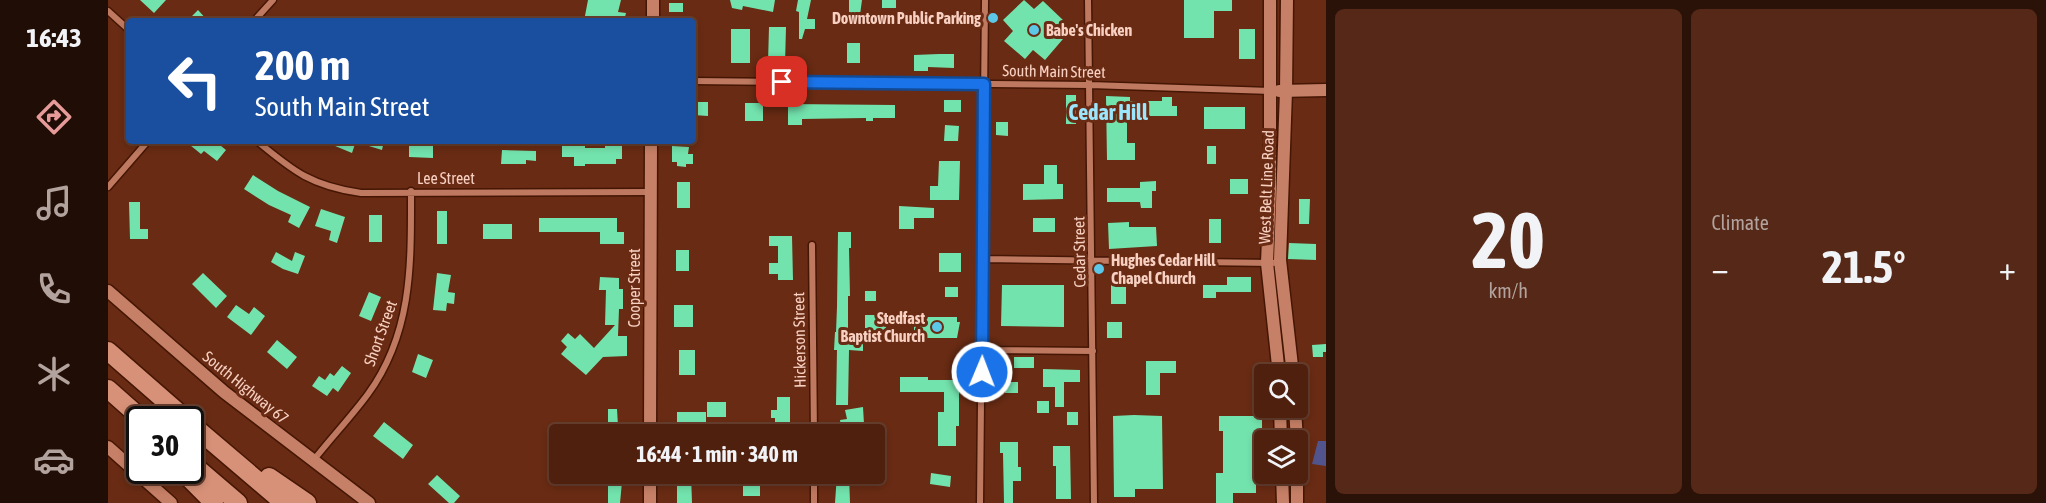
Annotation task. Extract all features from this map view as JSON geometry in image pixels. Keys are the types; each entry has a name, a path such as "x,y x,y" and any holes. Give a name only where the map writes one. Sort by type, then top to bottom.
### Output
{"highway":[{"path":"108,351 171,406"},
{"path":"108,389 127,406"},
{"path":"204,435 284,503"},
{"path":"219,448 264,474 307,503"},
{"path":"204,474 238,503"},
{"path":"195,484 214,503"}],"main road":[{"path":"653,0 653,18"},
{"name":"West Belt Line Road","path":"1270,0 1270,189 1267,263 1278,364"},
{"name":"West Belt Line Road","path":"1287,0 1287,91 1280,263 1292,364"},
{"path":"1271,91 1326,90"},
{"name":"Cooper Street","path":"650,424 651,144"},
{"name":"South Highway 67","path":"108,291 224,392 369,503"},
{"path":"108,447 171,503"},
{"path":"650,484 650,503"},
{"path":"1282,484 1283,503"},
{"path":"1297,484 1297,503"}],"street":[{"path":"257,18 273,0"},
{"path":"980,503 985,0"},
{"name":"Cedar Street","path":"1088,0 1093,262 1094,503"},
{"path":"108,11 126,27"},
{"name":"South Main Street","path":"696,81 1090,85 1271,91"},
{"path":"108,187 145,144"},
{"name":"Lee Street","path":"261,144 289,167 319,184 361,193 411,191 651,192"},
{"name":"Short Street","path":"312,461 368,394 383,369 397,337 410,276 411,191"},
{"name":"Hickerson Street","path":"812,245 814,424"},
{"path":"983,259 1280,263"},
{"path":"983,350 1093,351"},
{"path":"814,484 814,503"}],"shaded area":[{"path":"1318,441 1326,441 1326,466 1312,464"}],"building":[{"path":"140,0 166,0 154,13"},
{"path":"588,0 621,0 618,12 626,13 625,18 585,18"},
{"path":"730,0 775,0 773,12 743,6 742,10 732,8"},
{"path":"798,0 811,0 807,19 815,19 815,29 805,29 802,39 799,39 799,12 796,11"},
{"path":"849,0 862,0 860,15 849,15"},
{"path":"882,0 896,0 896,8 882,8"},
{"name":"Babe's Chicken","path":"1024,0 1034,9 1043,1 1063,20 1055,29 1063,39 1045,60 1033,50 1025,59 1004,41 1013,31 1003,20"},
{"path":"1184,0 1232,0 1232,11 1214,11 1214,38 1184,38"},
{"path":"669,3 683,3 683,12 669,12"},
{"path":"198,10 205,18 190,18"},
{"path":"769,27 786,27 785,64 768,63"},
{"path":"731,29 750,29 750,63 731,63"},
{"path":"1239,29 1255,29 1255,59 1239,59"},
{"path":"847,43 860,43 860,63 847,63"},
{"path":"954,54 954,68 928,67 928,71 914,71 914,55"},
{"path":"1066,95 1076,95 1076,124 1066,124"},
{"path":"1106,96 1130,97 1130,101 1162,101 1162,97 1172,97 1172,106 1177,106 1177,116 1127,116 1127,143 1135,143 1135,160 1107,160"},
{"path":"944,100 961,100 961,112 944,112"},
{"path":"696,102 708,102 708,116 696,115"},
{"path":"745,103 763,103 763,121 745,121"},
{"path":"788,104 895,105 895,118 873,118 873,121 866,121 866,118 802,119 802,125 788,125"},
{"path":"1204,107 1245,107 1245,129 1204,129"},
{"path":"996,122 1008,122 1008,136 996,135"},
{"path":"945,125 959,126 958,141 944,141"},
{"path":"189,144 219,144 226,150 217,161 204,151 201,154"},
{"path":"330,144 355,144 352,153"},
{"path":"362,144 383,144 382,150"},
{"path":"409,144 433,144 433,158 409,157"},
{"path":"562,144 585,144 585,148 605,148 605,144 622,144 622,159 616,159 616,164 574,166 574,157 562,157"},
{"path":"672,146 689,147 688,154 693,154 693,164 686,164 686,167 677,166 677,162 672,162"},
{"path":"1207,146 1216,146 1216,164 1207,164"},
{"path":"502,150 536,151 536,161 526,160 526,164 501,164"},
{"path":"939,161 960,161 959,200 930,200 930,186 938,186"},
{"path":"1044,165 1057,165 1057,184 1063,184 1063,199 1023,200 1023,184 1044,184"},
{"path":"253,175 310,207 299,228 288,222 291,215 269,205 244,189"},
{"path":"1230,179 1248,179 1248,194 1230,194"},
{"path":"1156,181 1156,191 1152,191 1152,208 1141,208 1140,202 1107,202 1107,188 1140,188 1140,182"},
{"path":"677,182 690,182 690,208 677,208"},
{"path":"1299,199 1310,199 1309,224 1299,224"},
{"path":"129,202 140,202 140,229 148,229 148,239 130,239"},
{"path":"899,206 934,208 934,218 914,218 914,229 899,229"},
{"path":"321,209 345,217 337,243 329,240 331,231 315,226"},
{"path":"437,211 447,211 447,244 437,244"},
{"path":"369,215 382,215 382,242 369,242"},
{"path":"539,218 617,218 617,232 624,232 624,244 600,244 600,232 539,232"},
{"path":"1033,218 1055,218 1055,232 1033,232"},
{"path":"1209,219 1221,219 1221,243 1209,243"},
{"path":"1129,222 1129,227 1156,227 1157,246 1109,249 1108,223"},
{"path":"483,224 512,224 512,239 483,239"},
{"path":"838,232 851,232 848,332 863,333 863,351 849,350 848,405 836,405 837,350 834,350"},
{"path":"769,236 792,236 793,280 778,280 778,274 769,274 769,263 778,263 778,246 769,246"},
{"path":"1289,243 1316,244 1316,260 1288,259"},
{"path":"676,250 689,250 689,271 676,271"},
{"path":"276,252 292,261 295,252 305,256 298,274 271,262"},
{"path":"939,253 961,253 961,272 939,272"},
{"path":"203,273 227,296 216,308 192,284"},
{"path":"437,273 451,275 448,292 455,293 454,304 447,303 446,311 433,310"},
{"path":"600,277 619,278 619,289 623,289 623,309 619,309 618,336 627,336 627,356 603,357 586,375 561,354 567,347 561,341 568,333 575,339 580,334 594,348 615,325 605,325 606,290 599,290"},
{"path":"1227,277 1251,277 1251,292 1216,292 1216,298 1203,298 1203,285 1227,285"},
{"path":"1111,283 1126,283 1126,304 1111,304"},
{"path":"1002,285 1064,285 1064,327 1001,326"},
{"path":"945,287 958,287 958,297 945,297"},
{"path":"865,291 876,291 876,301 865,301"},
{"path":"369,292 381,297 371,321 359,316"},
{"path":"236,305 249,314 254,307 265,316 251,335 227,317"},
{"path":"674,305 693,305 693,327 674,327"},
{"path":"865,315 879,315 879,327 886,326 887,337 865,338"},
{"name":"Stedfast Baptist Church","path":"914,317 957,317 957,322 960,322 957,338 914,338"},
{"path":"1107,322 1122,322 1122,338 1107,338"},
{"path":"277,340 297,357 287,369 267,352"},
{"path":"1326,344 1323,357 1313,357 1312,345"},
{"path":"679,350 695,350 695,375 679,375"},
{"path":"418,354 433,360 426,378 412,372"},
{"path":"1014,357 1034,357 1034,368 1014,368"},
{"path":"1146,361 1176,361 1176,373 1160,373 1160,395 1146,395"},
{"path":"342,366 351,373 338,392 333,388 327,396 312,386 319,376 325,380 330,373 334,376"},
{"path":"1043,369 1080,370 1080,382 1064,382 1064,407 1055,407 1055,387 1043,387"},
{"path":"900,377 963,380 963,392 959,392 959,426 956,426 956,446 938,446 938,412 944,412 944,392 900,392"},
{"path":"1005,382 1018,382 1018,393 1005,393"},
{"path":"777,397 790,397 790,424 775,424 775,418 771,418 771,410 777,410"},
{"path":"1037,401 1049,401 1049,413 1037,413"},
{"path":"707,402 726,402 726,417 707,417"},
{"path":"863,407 864,424 841,424 840,420 847,419 845,410"},
{"path":"608,409 617,409 618,424 608,424"},
{"path":"677,412 706,412 706,424 677,424"},
{"path":"1067,412 1078,412 1078,425 1067,425"},
{"path":"1113,416 1162,416 1163,489 1135,489 1135,497 1114,497"},
{"path":"1219,416 1262,418 1262,430 1254,430 1256,493 1233,493 1233,503 1216,503 1216,473 1223,473 1223,431 1219,431"},
{"path":"384,422 413,445 403,459 373,436"},
{"path":"1000,442 1018,442 1018,467 1021,467 1021,481 1013,481 1013,503 1004,503 1003,453 1000,453"},
{"path":"1053,446 1070,446 1071,499 1056,499 1056,466 1053,466"},
{"path":"931,473 951,476 950,487 930,484"},
{"path":"437,475 460,496 454,503 449,503 428,484"},
{"path":"608,484 622,484 620,503 608,503"},
{"path":"677,484 691,484 692,503 677,503"},
{"path":"743,484 760,484 760,496 743,496"},
{"path":"836,484 849,484 850,503 835,503"}],"place":[{"name":"Downtown Public Parking","path":"993,18"},
{"name":"Babe's Chicken","path":"1034,30"},
{"name":"Hughes Cedar Hill Chapel Church","path":"1099,269"},
{"name":"Stedfast Baptist Church","path":"937,327"}],"district":[{"name":"Cedar Hill","path":"1108,112"}],"route":[{"path":"782,82 984,84 982,372"}]}
